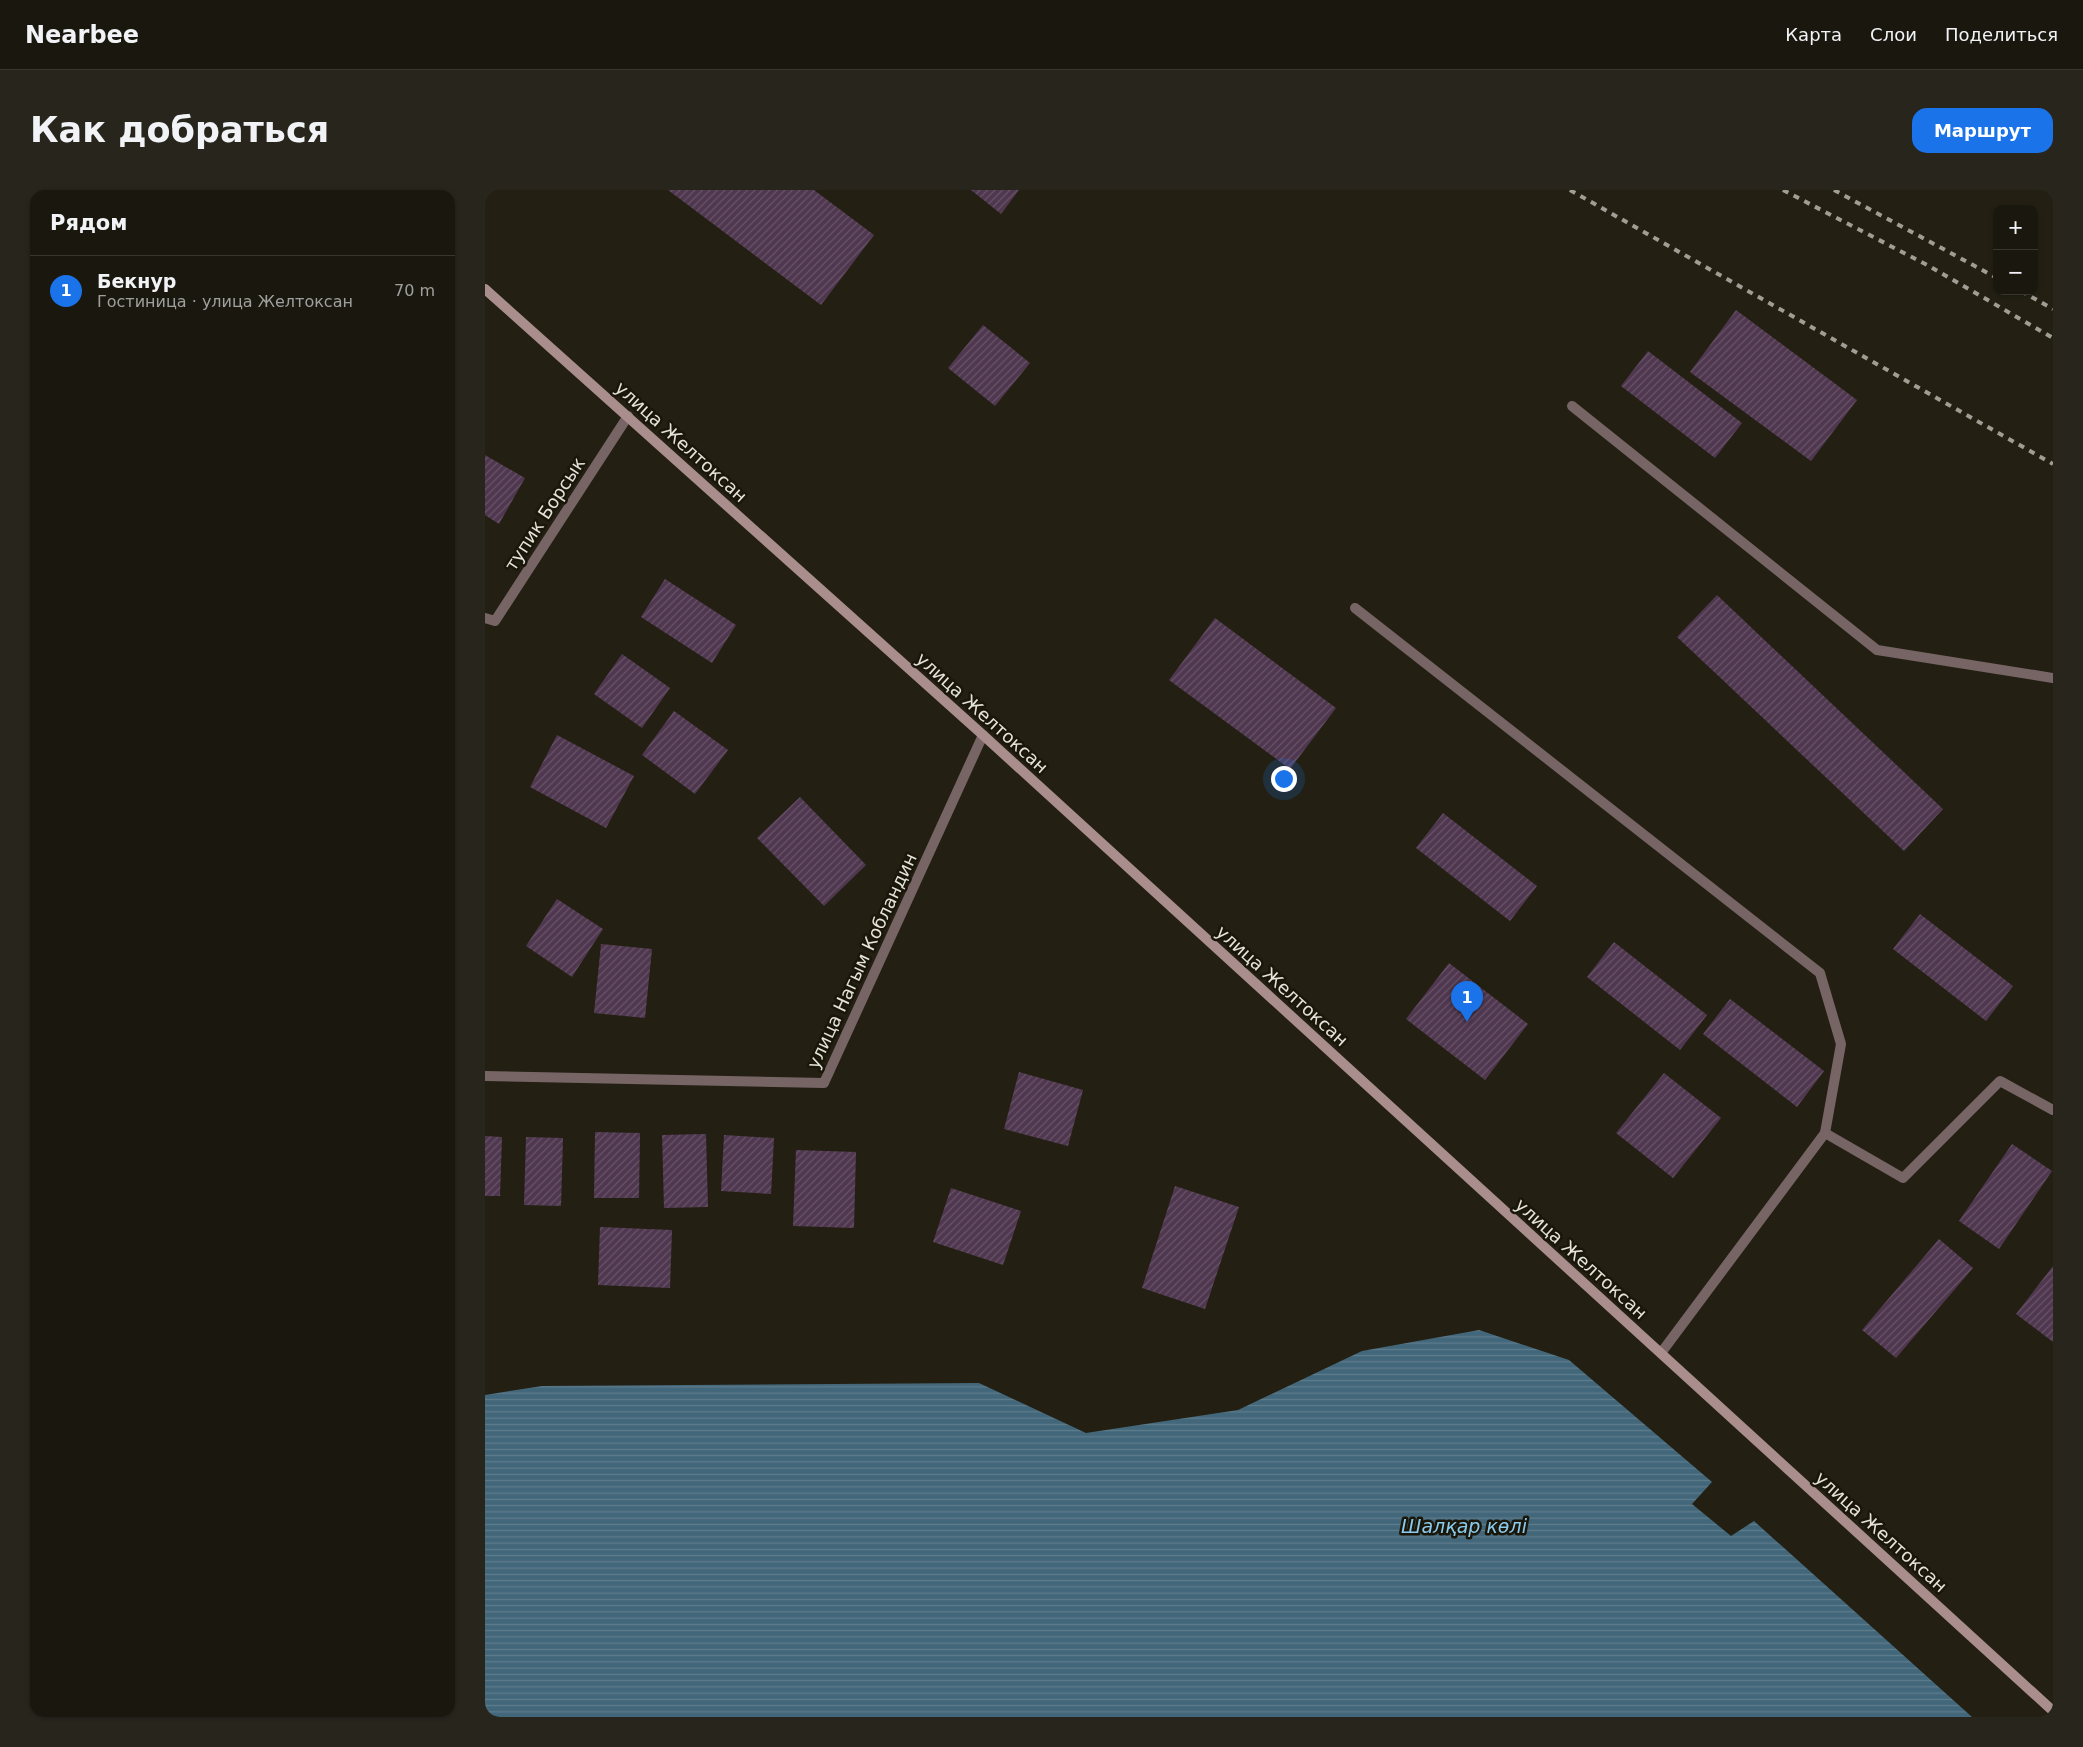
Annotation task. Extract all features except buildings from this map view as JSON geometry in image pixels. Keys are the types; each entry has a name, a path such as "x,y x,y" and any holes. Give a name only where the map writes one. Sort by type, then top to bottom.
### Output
{"main road":[{"name":"улица Желтоксан","path":"485,289 983,735 2053,1711"}],"street":[{"path":"1572,406 1877,650 2053,678"},
{"name":"тупик Борсык","path":"485,618 495,622 628,416"},
{"path":"1355,608 1820,973 1841,1044 1825,1133 1661,1353"},
{"name":"улица Нагым Кобландин","path":"485,1076 823,1083 983,735"},
{"path":"1825,1133 1903,1178 2000,1082 2053,1110"}],"water":[{"name":"Шалқар көлі","path":"1479,1330 1569,1360 1712,1482 1692,1504 1731,1536 1754,1521 1972,1717 485,1717 485,1395 542,1386 979,1383 1086,1433 1238,1410 1362,1351"}],"railway":[{"path":"1570,190 2053,464"},
{"path":"1783,190 1929,266 2053,338"},
{"path":"1834,190 1993,276"},
{"path":"2028,295 2053,309"}],"place":[{"name":"Бекнур","path":"1467,1022"}]}
